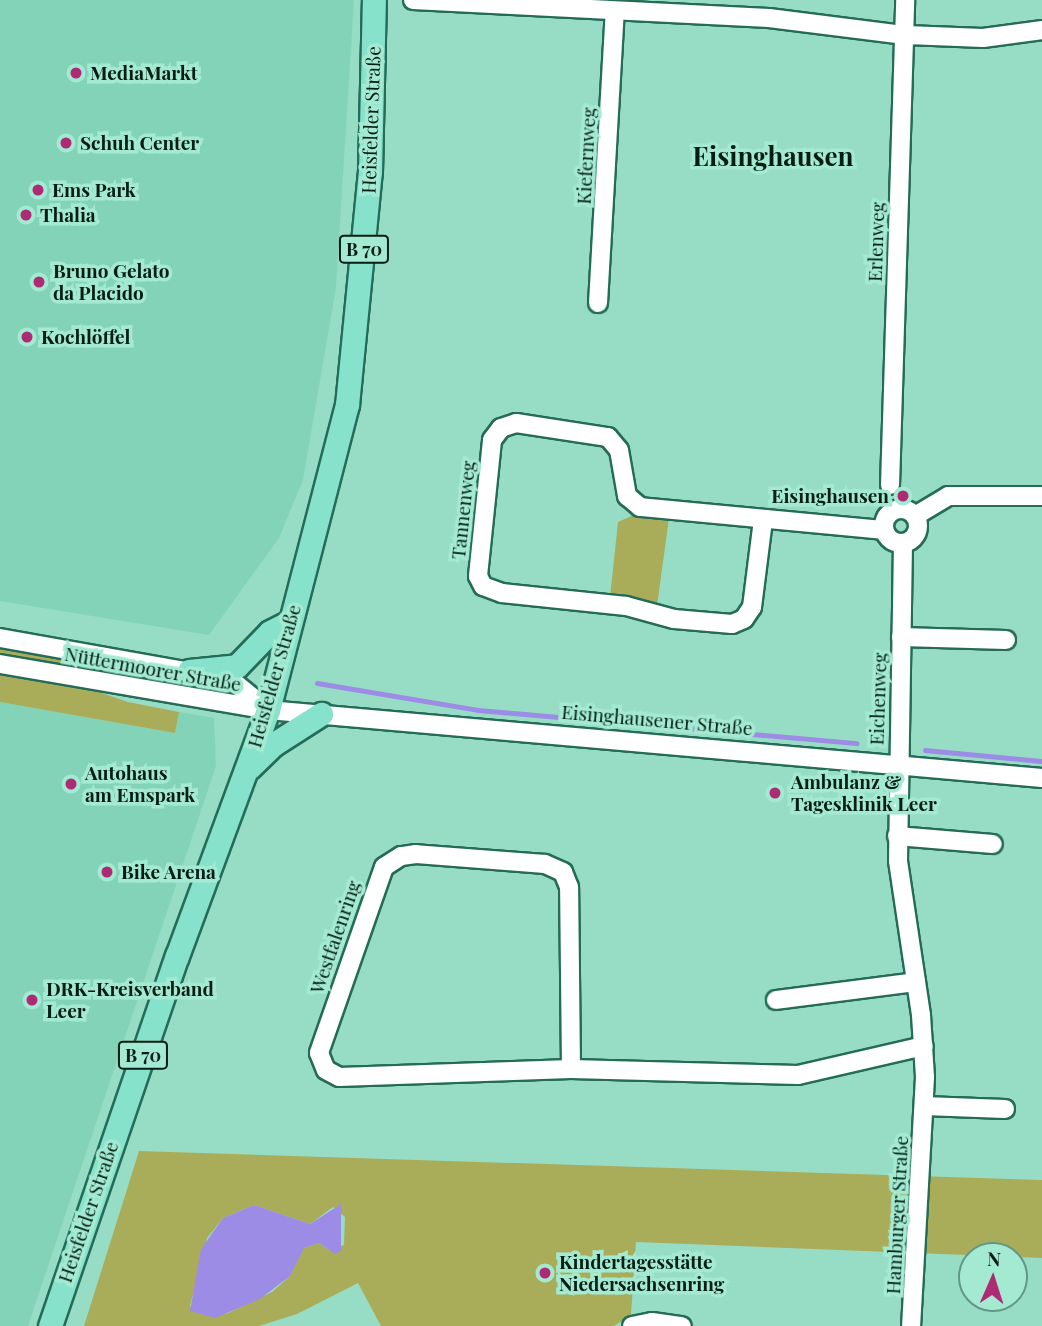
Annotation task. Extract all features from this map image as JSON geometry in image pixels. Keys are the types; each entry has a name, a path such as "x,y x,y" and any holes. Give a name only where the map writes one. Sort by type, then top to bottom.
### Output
{"main road":[{"name":"Heisfelder Straße","path":"50,1326 268,710 347,405 370,172 374,0"},
{"path":"189,671 237,666 270,632 290,622"},
{"name":"B 70","path":"246,772 274,744 321,714"}],"street":[{"path":"413,0 769,18 903,35 984,38 1042,30"},
{"name":"Erlenweg","path":"890,485 905,0"},
{"name":"Kiefernweg","path":"598,303 615,11"},
{"name":"Tannenweg","path":"763,520 752,607 744,619 732,624 674,619 626,606 502,593 483,586 478,576 492,440 501,428 516,422 608,437 619,450 627,496 640,507 884,530"},
{"path":"915,516 948,496 1042,496"},
{"path":"905,509 915,516 917,533 902,543 889,539 884,530 885,517 894,510 905,509"},
{"name":"Eichenweg","path":"897,762 902,543"},
{"name":"Eichenweg","path":"901,637 1006,640"},
{"name":"Nüttermoorer Straße","path":"0,638 189,671 240,683 268,710"},
{"name":"Nüttermoorer Straße","path":"0,664 268,710"},
{"name":"Eisinghausener Straße","path":"268,710 897,762 1042,778"},
{"name":"Hamburger Straße","path":"897,762 897,836 902,909 916,982 924,1046 924,1106 911,1326"},
{"path":"897,836 993,844"},
{"name":"Westfalenring","path":"571,1069 569,887 563,872 545,864 416,854 401,856 384,867 321,1043 320,1060 326,1070 354,1080 571,1069 798,1076 924,1046"},
{"path":"776,1000 916,982"},
{"path":"924,1106 1005,1109"},
{"path":"632,1326 652,1322 682,1326"}],"shaded area":[{"path":"0,0 354,0 336,287 303,480 279,538 209,635 0,601"},
{"path":"636,514 669,518 657,606 610,597 618,522"},
{"path":"0,643 179,675 178,686 0,657"},
{"path":"0,672 75,684 128,702 179,712 175,733 0,702"},
{"path":"0,702 175,733 179,712 214,718 216,766 28,1326 0,1326"},
{"path":"139,1151 1042,1180 1042,1258 1028,1257 1028,1242 958,1242 958,1255 636,1242 631,1315 614,1326 381,1326 358,1283 297,1314 259,1326 84,1326","holes":["254,1205 310,1224 333,1207 345,1217 344,1245 329,1250 319,1243 303,1248 290,1276 272,1292 226,1314 190,1306 207,1238 223,1218"]},
{"path":"341,1204 341,1251 335,1254 319,1243 304,1248 290,1276 260,1299 215,1318 190,1311 201,1249 223,1218 254,1205 310,1224"}],"waterway":[{"path":"317,683 478,710 857,743"},
{"path":"925,750 1042,761"}],"place":[{"name":"MediaMarkt","path":"76,73"},
{"name":"Schuh Center","path":"66,143"},
{"name":"Ems Park","path":"38,190"},
{"name":"Thalia","path":"26,215"},
{"name":"Bruno Gelato da Placido","path":"39,282"},
{"name":"Kochlöffel","path":"27,337"},
{"name":"Eisinghausen","path":"903,496"},
{"name":"Autohaus am Emspark","path":"71,784"},
{"name":"Ambulanz & Tagesklinik Leer","path":"775,793"},
{"name":"Bike Arena","path":"107,872"},
{"name":"DRK-Kreisverband Leer","path":"32,1000"},
{"name":"Kindertagesstätte Niedersachsenring","path":"545,1273"}],"district":[{"name":"Eisinghausen","path":"773,156"}]}
